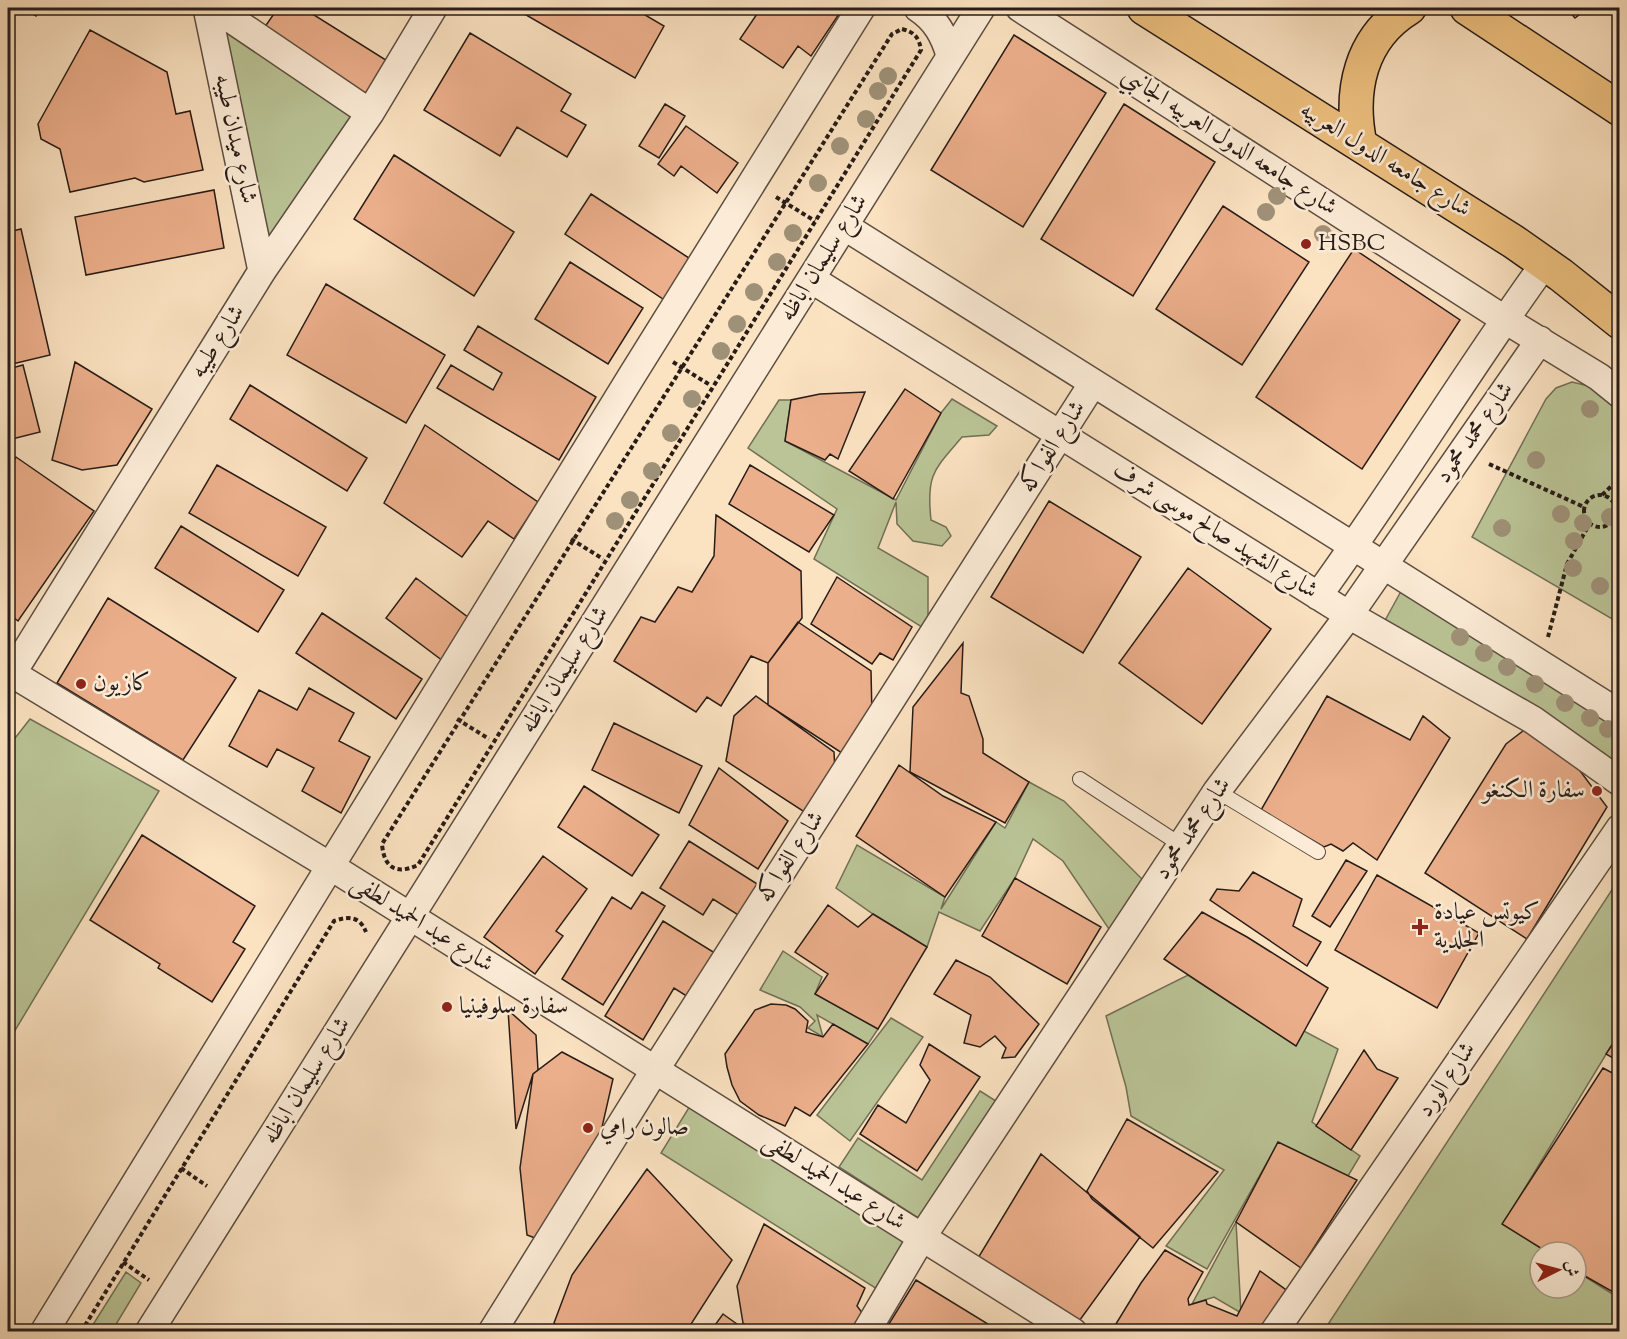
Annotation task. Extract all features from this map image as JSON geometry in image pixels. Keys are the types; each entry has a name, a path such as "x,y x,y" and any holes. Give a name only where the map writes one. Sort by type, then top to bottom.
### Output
{"main road":[{"name":"شارع جامعه الدول العربيه","path":"1144,8 1545,263 1620,322"},
{"path":"1360,144 1355,120 1359,72 1369,50 1383,29 1408,8"},
{"path":"1467,8 1620,109"}],"street":[{"name":"شارع ميدان طيبه","path":"207,8 262,270"},
{"path":"215,8 370,113"},
{"name":"شارع طيبه","path":"9,675 262,270 370,113 433,8"},
{"path":"44,1332 861,8"},
{"path":"918,8 934,21 945,37 950,55"},
{"name":"شارع سليمان اباظه","path":"149,1332 410,916 503,748 724,394 811,279 981,8"},
{"name":"شارع جامعه الدول العربيه الجانبي","path":"1020,8 1504,319 1599,377 1620,394"},
{"path":"841,231 1093,383 1620,714"},
{"name":"شارع محمد محمود","path":"1318,596 1354,547 1504,319 1545,263"},
{"name":"شارع الشهيد صالح موسى شرف","path":"811,279 1349,615 1533,720 1620,782"},
{"name":"شارع محمد محمود","path":"866,1332 922,1237 1217,791 1349,615 1540,340"},
{"name":"شارع الفواكه","path":"492,1332 655,1070 1093,383"},
{"name":"شارع عبد الحميد لطفى","path":"9,675 330,866 1073,1332"},
{"name":"شارع الورد","path":"1274,1332 1620,828"}],"lane":[{"path":"1080,779 1181,845"},
{"path":"1217,791 1318,852"}],"path":[{"path":"902,29 912,32 919,40 921,50 816,221 724,394 503,748 418,866 405,871 392,868 383,857 382,844 459,720 892,34 902,29"},
{"path":"752,182 816,221 841,231"},
{"path":"650,347 724,394"},
{"path":"1462,452 1584,507"},
{"path":"1602,495 1614,503 1616,511 1610,524 1596,526 1590,523 1584,513 1584,507 1591,497 1602,495 1620,478"},
{"path":"1614,518 1620,523"},
{"path":"543,520 616,567"},
{"path":"1540,664 1567,564 1590,523"},
{"path":"431,703 503,748"},
{"path":"81,1332 334,921 345,917 357,919 365,928 367,940"},
{"path":"156,1150 230,1203"},
{"path":"97,1245 171,1296"},
{"path":"149,1280 155,1271"}],"green space":[{"path":"214,11 367,114 264,262"},
{"path":"1572,382 1597,388 1619,411 1619,623 1472,537 1546,399 1556,388"},
{"path":"952,399 997,426 989,435 962,437 934,474 930,492 931,520 946,527 951,536 942,546 913,541 897,524 896,502 878,548 928,577 928,631 814,559 837,509 748,448 779,400 791,400 785,441 896,500 941,413"},
{"path":"1405,584 1619,720 1619,765 1616,771 1382,626"},
{"path":"30,719 159,791 8,1042 8,747"},
{"path":"1029,782 1064,801 1147,884 1113,935 1063,861 1033,839 1015,878 980,931 939,912 927,947 836,888 857,845 945,897 941,909 996,822 1005,828"},
{"path":"1619,879 1619,1033 1503,1224 1528,1240 1528,1300 1588,1300 1588,1279 1619,1298 1619,1331 1323,1332"},
{"path":"783,951 822,977 815,994 878,1029 868,1044 817,1015 823,1037 808,1028 815,1021 800,1007 760,990"},
{"path":"1188,975 1296,1046 1304,1031 1338,1049 1312,1122 1360,1156 1348,1176 1278,1143 1207,1269 1166,1246 1224,1170 1131,1116 1126,1087 1106,1016"},
{"path":"891,1018 923,1037 850,1141 817,1115"},
{"path":"980,1091 999,1103 923,1221 839,1167 858,1138 922,1180"},
{"path":"693,1101 907,1238 877,1289 661,1153"},
{"path":"1236,1222 1241,1313 1214,1297 1192,1304"},
{"path":"126,1272 141,1283 112,1331 89,1331"}],"building":[{"path":"23,8 41,8 36,16"},
{"path":"278,8 303,8 389,62 368,100 264,28"},
{"path":"514,8 643,8 640,12 664,26 635,78"},
{"path":"761,8 806,8 812,11 814,8 843,8 811,56 798,46 783,68 740,39"},
{"path":"1566,8 1588,8 1575,18"},
{"path":"90,30 167,72 176,114 190,111 203,170 144,182 135,178 70,192 60,149 41,139 38,124"},
{"path":"470,33 571,94 561,111 586,125 567,157 517,127 500,156 424,110"},
{"path":"1014,35 1106,93 1023,227 931,170"},
{"path":"1620,78 1620,89 1612,84"},
{"path":"8,84 13,108 8,109"},
{"path":"665,104 685,116 659,158 639,146"},
{"path":"1124,104 1215,162 1133,296 1041,239"},
{"path":"686,126 738,163 717,193 681,166 674,176 658,164"},
{"path":"394,155 514,232 474,296 354,219"},
{"path":"214,190 224,248 86,275 75,217"},
{"path":"591,194 692,260 666,301 565,234"},
{"path":"1223,206 1309,262 1242,365 1156,309"},
{"path":"21,229 50,355 8,365 8,232"},
{"path":"1354,249 1460,320 1362,469 1256,397"},
{"path":"570,262 643,308 608,364 535,319"},
{"path":"326,284 445,355 406,423 287,355"},
{"path":"478,326 596,397 559,460 437,388 451,365 493,390 502,373 464,350"},
{"path":"75,362 152,409 117,465 82,470 52,460"},
{"path":"23,365 40,432 8,440 8,369"},
{"path":"250,385 367,458 347,491 230,419"},
{"path":"905,389 941,413 893,499 849,471"},
{"path":"865,392 838,459 830,454 825,460 785,441 791,400 820,394"},
{"path":"425,425 538,502 514,539 488,521 462,557 384,503"},
{"path":"16,457 94,511 18,621 8,613 8,470"},
{"path":"217,465 326,527 298,576 189,513"},
{"path":"750,465 834,515 809,552 729,504"},
{"path":"1049,501 1141,557 1083,653 991,597"},
{"path":"716,515 801,571 802,618 768,663 751,656 721,706 707,697 696,712 614,661 641,617 655,622 678,587 692,592 714,556"},
{"path":"181,526 284,590 258,632 155,568"},
{"path":"1188,568 1271,629 1202,724 1119,663"},
{"path":"837,577 912,627 893,660 880,653 872,664 811,624"},
{"path":"416,578 473,621 443,661 386,618"},
{"path":"108,598 236,678 183,760 57,683"},
{"path":"322,613 422,679 396,719 296,653"},
{"path":"798,622 871,671 872,716 845,755 768,705 768,663"},
{"path":"963,643 961,693 969,696 983,739 983,753 1029,782 1005,823 910,772 913,707"},
{"path":"309,688 354,713 339,741 370,757 341,813 302,791 314,768 277,749 267,767 229,746 259,690 297,710"},
{"path":"756,696 834,752 835,770 806,813 726,761 734,716"},
{"path":"1327,696 1410,740 1423,716 1450,738 1377,860 1353,843 1343,851 1331,844 1324,847 1261,810"},
{"path":"614,723 702,766 679,813 592,770"},
{"path":"1532,724 1560,744 1607,807 1527,939 1425,873 1506,744"},
{"path":"899,765 943,796 996,822 945,897 856,836"},
{"path":"719,768 788,821 758,869 689,825"},
{"path":"584,786 659,835 632,876 558,827"},
{"path":"142,835 255,906 233,942 245,949 212,1002 158,968 160,964 90,920"},
{"path":"689,841 762,887 743,918 713,899 703,915 660,888"},
{"path":"543,856 587,889 556,931 563,936 535,974 484,937"},
{"path":"1346,860 1367,871 1330,927 1312,916"},
{"path":"1253,872 1302,899 1293,926 1321,942 1307,966 1210,900 1217,889 1239,891"},
{"path":"1377,875 1479,933 1437,1008 1335,950"},
{"path":"1015,878 1101,927 1067,984 982,936"},
{"path":"642,892 665,906 603,1005 562,979 612,897 631,909"},
{"path":"828,905 858,927 873,914 927,947 878,1029 815,994 828,974 795,952"},
{"path":"1202,912 1247,937 1328,988 1296,1046 1164,959"},
{"path":"663,921 723,958 696,1002 674,988 643,1040 605,1016"},
{"path":"956,960 990,977 1039,1024 1015,1057 1002,1058 1006,1048 995,1036 980,1047 964,1043 971,1015 934,994"},
{"path":"771,1004 786,1005 795,1009 808,1021 806,1032 823,1037 833,1024 868,1044 810,1116 795,1107 785,1126 759,1115 740,1101 732,1085 725,1054 755,1010"},
{"path":"508,1010 536,1035 538,1070 533,1074 516,1129"},
{"path":"1620,1033 1620,1062 1606,1054"},
{"path":"929,1044 980,1077 917,1171 860,1134 878,1105 906,1123 930,1080 920,1065"},
{"path":"1364,1050 1377,1069 1398,1078 1351,1150 1316,1126"},
{"path":"562,1052 613,1079 595,1158 543,1241 527,1235 520,1168 533,1074"},
{"path":"1603,1068 1620,1077 1620,1296 1588,1278 1588,1240 1528,1240 1502,1224"},
{"path":"1127,1119 1218,1172 1153,1248 1092,1199 1087,1191"},
{"path":"1278,1142 1357,1180 1301,1268 1236,1222"},
{"path":"1041,1154 1140,1237 1077,1324 978,1258"},
{"path":"647,1169 732,1260 686,1332 566,1332 554,1323 572,1275"},
{"path":"764,1224 865,1288 857,1306 869,1322 863,1332 756,1332 743,1323 737,1286"},
{"path":"1165,1250 1203,1272 1188,1299 1189,1305 1206,1300 1207,1304 1237,1316 1260,1271 1289,1292 1258,1332 1111,1332 1141,1283"},
{"path":"916,1280 1001,1332 884,1332"},
{"path":"723,1314 748,1332 710,1332"}],"place":[{"name":"HSBC","path":"1306,244"},
{"name":"كازيون","path":"81,684"},
{"name":"سفارة الكنغو","path":"1597,791"},
{"name":"كيوتس عيادة الجلدية","path":"1420,927"},
{"name":"سفارة سلوفينيا","path":"447,1007"},
{"name":"صالون رامي","path":"588,1128"}]}
